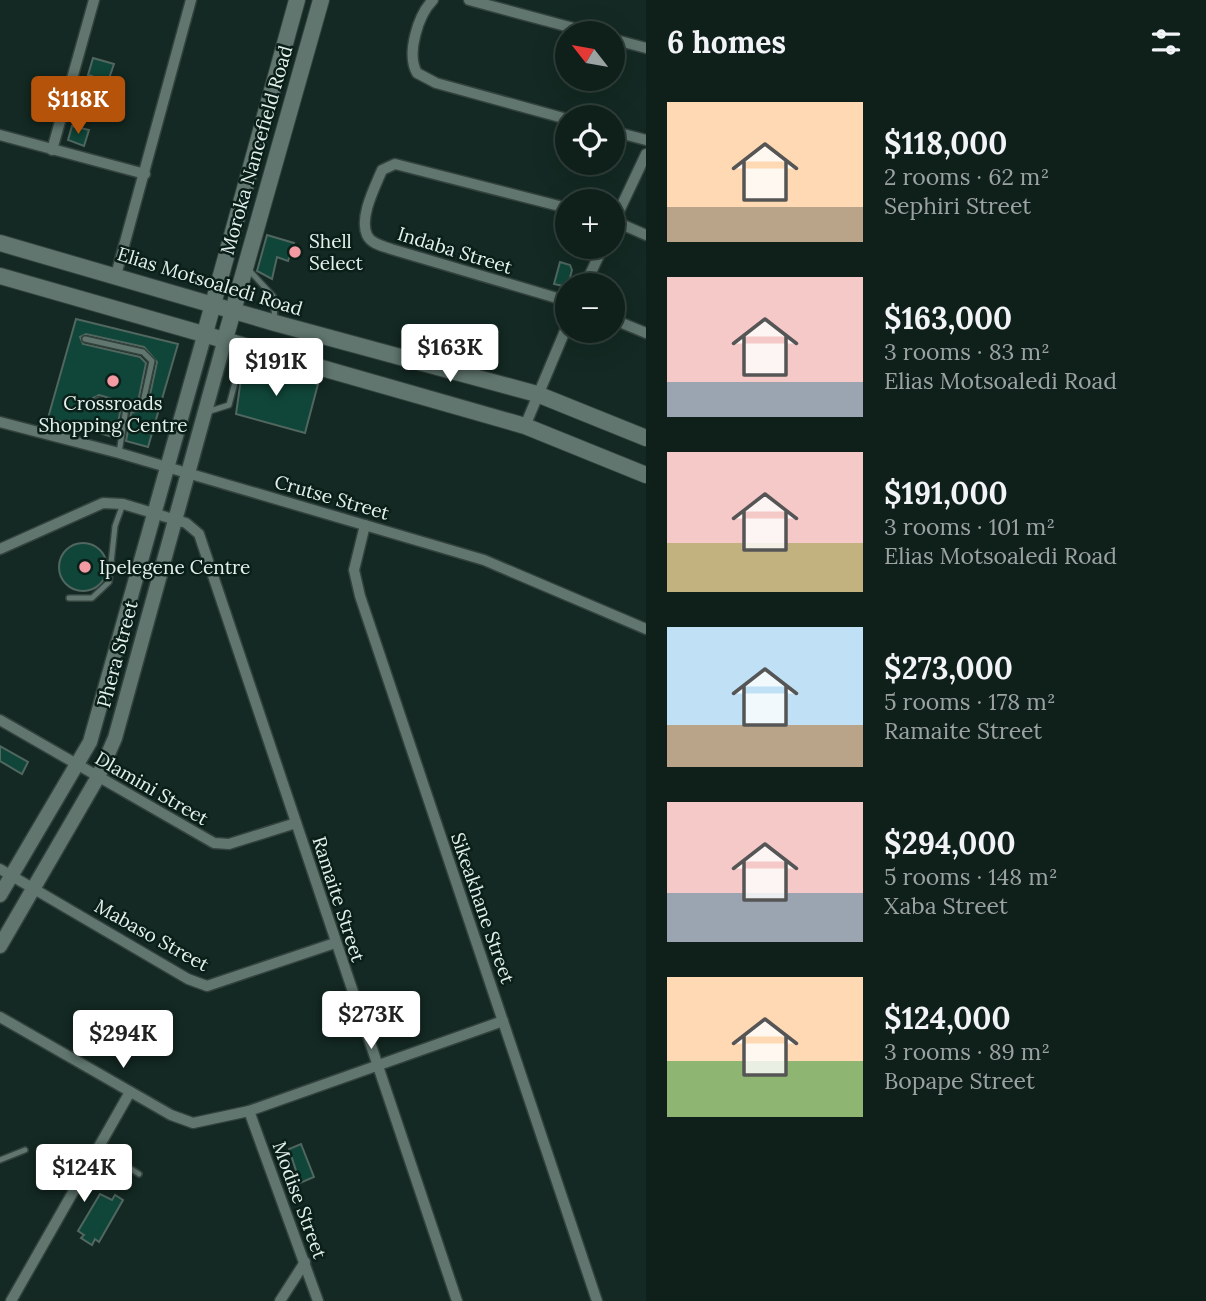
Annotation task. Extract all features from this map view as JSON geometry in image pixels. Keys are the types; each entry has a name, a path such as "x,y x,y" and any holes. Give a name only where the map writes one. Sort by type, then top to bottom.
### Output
{"main road":[{"name":"Moroka Nancefield Road","path":"214,306 297,0"},
{"name":"Moroka Nancefield Road","path":"233,312 321,0"},
{"path":"238,216 258,221"},
{"name":"Elias Motsoaledi Road","path":"0,243 279,325 537,394 646,438"},
{"path":"0,275 277,352 525,426 646,475"},
{"name":"Phera Street","path":"205,333 214,306"},
{"name":"Phera Street","path":"225,339 233,312"},
{"path":"277,352 279,325"}],"street":[{"path":"52,150 94,0"},
{"path":"116,275 191,0"},
{"path":"433,0 425,10 412,55 417,73 436,83 555,116"},
{"path":"469,0 555,23"},
{"path":"625,42 646,48"},
{"path":"625,134 646,140"},
{"path":"0,135 145,174"},
{"path":"625,197 646,154"},
{"name":"Indaba Street","path":"555,205 414,167 389,166 382,170 369,206 366,225 367,235 373,242 555,297"},
{"path":"625,227 646,235"},
{"path":"625,324 646,333"},
{"name":"Phera Street","path":"0,895 6,872 77,766 90,742 205,333"},
{"name":"Phera Street","path":"0,946 98,777 124,711 186,474 225,339"},
{"path":"525,426 560,343"},
{"name":"Crutse Street","path":"0,422 119,453 484,560 646,628"},
{"path":"0,549 94,505 123,505 175,521"},
{"name":"Ramaite Street","path":"175,521 191,526 202,541 457,1301"},
{"name":"Sikeakhane Street","path":"365,525 355,559 356,582 597,1301"},
{"name":"Dlamini Street","path":"0,720 214,842 229,844 296,823"},
{"name":"Mabaso Street","path":"6,872 188,979 207,986 335,943"},
{"path":"0,1017 171,1115 193,1123 249,1111 503,1021"},
{"path":"11,1301 130,1092"},
{"name":"Modise Street","path":"249,1111 318,1301"},
{"path":"280,1301 305,1262"}],"lane":[{"path":"245,267 273,296 279,325"},
{"path":"85,339 143,352 152,361 142,407 126,408 98,400"},
{"path":"204,413 229,405 237,375"},
{"path":"119,453 126,408"},
{"path":"69,598 92,598 109,582 115,526 123,505"},
{"path":"98,1149 139,1174"},
{"path":"0,1160 25,1150"}],"building":[{"path":"93,58 114,64 106,87 101,86 94,112 82,108 92,76 88,75"},
{"path":"72,126 89,130 84,146 68,140"},
{"path":"267,235 294,243 288,261 277,257 272,279 257,271"},
{"path":"560,262 570,265 572,270 571,273 557,273"},
{"name":"Crossroads Shopping Centre","path":"76,319 178,344 148,447 126,441 131,413 147,409 157,362 144,347 86,334 80,337 83,344 140,357 146,363 138,402 127,403 99,395 93,398 96,405 120,412 116,438 48,418"},
{"path":"243,364 318,384 305,433 236,414"},
{"name":"Ipelegene Centre","path":"83,543 92,544 100,550 106,558 106,576 100,584 92,590 83,591 74,590 66,584 60,576 59,567 60,558 66,550 74,544"},
{"path":"0,746 28,762 22,774 0,761"},
{"path":"301,1144 314,1177 300,1183 289,1149"},
{"path":"100,1194 112,1200 115,1195 123,1200 99,1242 95,1239 92,1245 81,1238 84,1235 78,1231"}],"place":[{"name":"Shell Select","path":"295,252"},
{"name":"Crossroads Shopping Centre","path":"113,381"},
{"name":"Ipelegene Centre","path":"85,567"}]}
